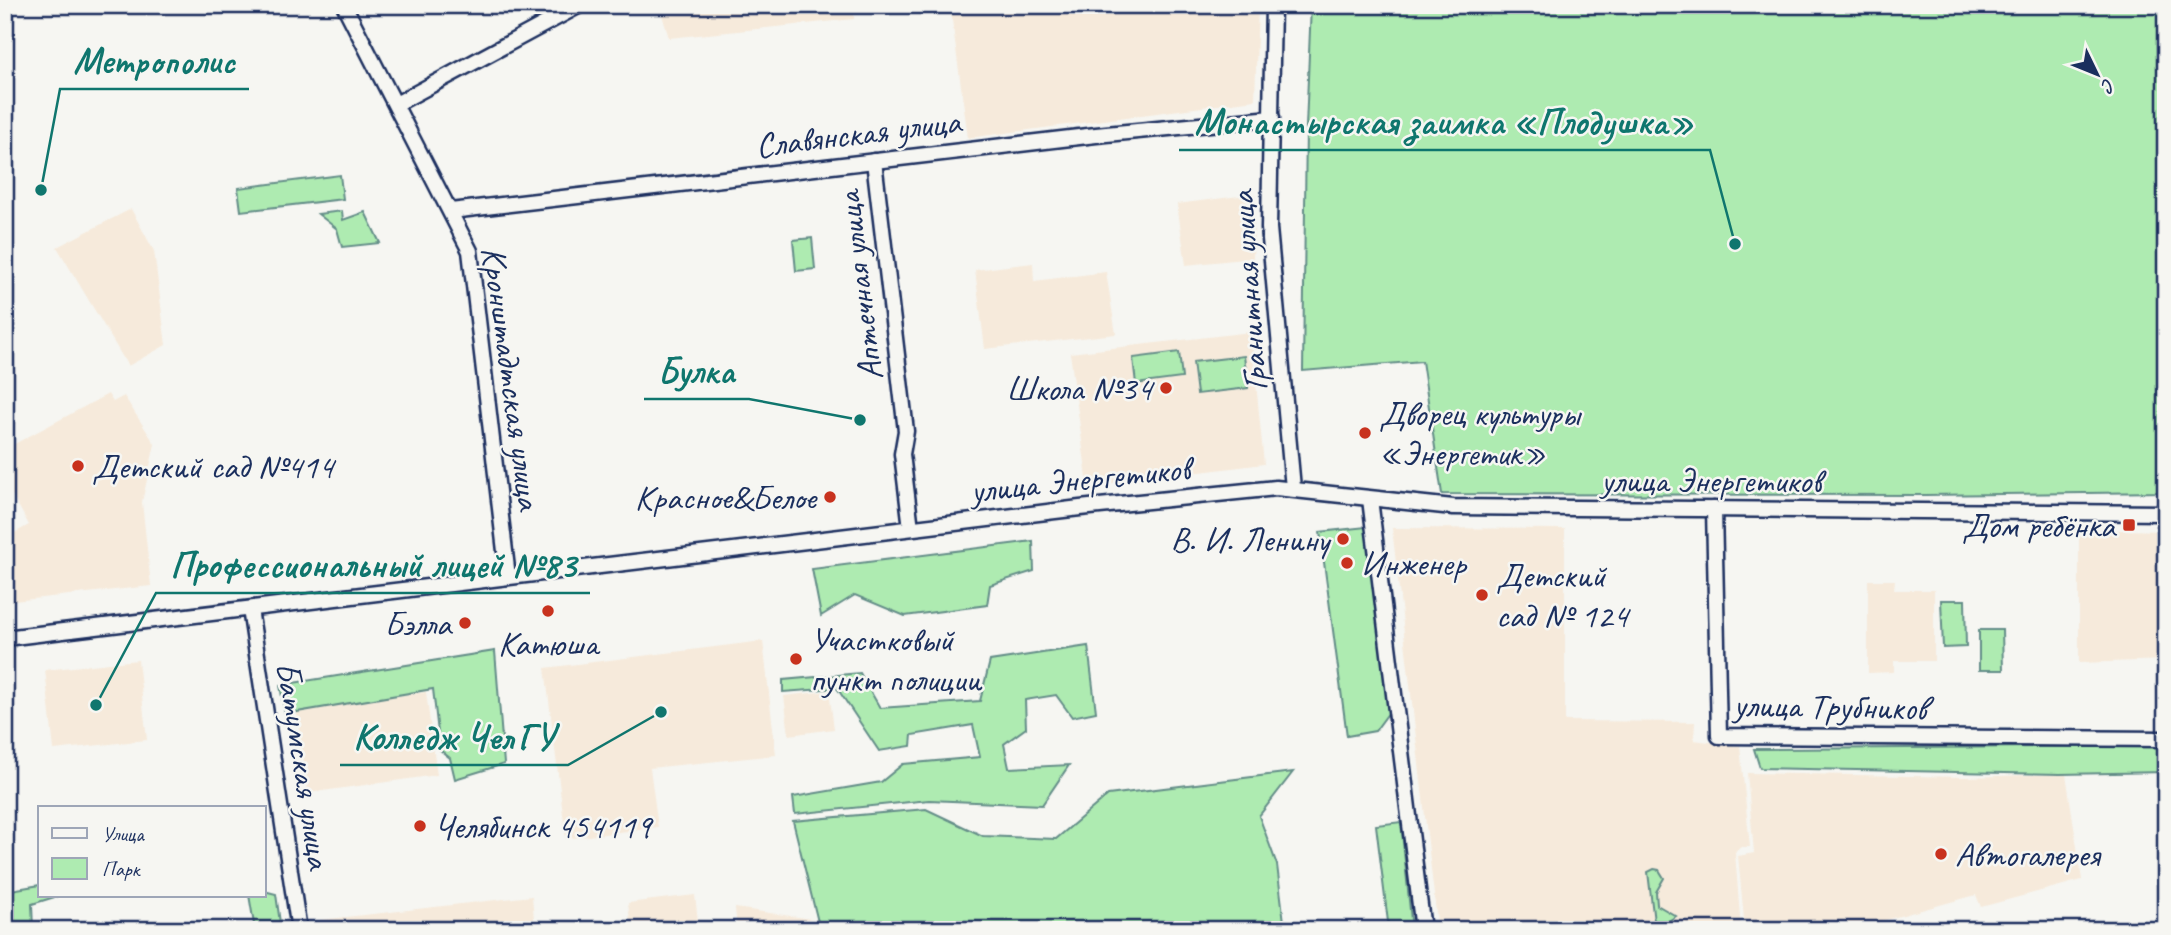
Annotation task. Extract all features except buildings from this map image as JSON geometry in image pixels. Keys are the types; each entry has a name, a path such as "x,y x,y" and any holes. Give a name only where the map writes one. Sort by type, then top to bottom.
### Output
{"street":[{"name":"Кронштадтская улица","path":"344,5 470,251 508,577"},
{"path":"396,104 580,5"},
{"name":"Гранитная улица","path":"1273,5 1269,228 1293,488"},
{"name":"Славянская улица","path":"451,211 1272,118"},
{"name":"Аптечная улица","path":"874,161 906,431 902,454 911,528"},
{"name":"улица Энергетиков","path":"5,638 911,528 1293,488 1454,508 2166,513"},
{"path":"1370,499 1423,930"},
{"name":"улица Трубников","path":"1714,509 1719,736 2166,738"},
{"name":"Батумская улица","path":"250,609 299,930"}],"shaded area":[{"path":"659,5 854,5 854,19 669,38"},
{"path":"950,5 1258,5 1255,100 968,138"},
{"path":"1255,194 1253,258 1186,265 1177,204"},
{"path":"131,209 154,251 166,345 128,366 57,247"},
{"path":"1033,263 1034,281 1106,272 1116,334 985,349 975,270"},
{"name":"Школа №34","path":"1251,332 1264,464 1088,486 1070,353"},
{"name":"Детский сад №414","path":"108,394 113,402 124,396 155,444 142,502 151,586 5,602 5,538 29,525 5,482 5,449"},
{"path":"1392,528 1565,529 1565,721 1695,722 1694,740 1740,746 1750,847 1741,847 1735,852 1741,930 1438,930"},
{"path":"2079,529 2166,531 2166,660 2079,663"},
{"path":"1868,580 1895,580 1894,590 1934,590 1934,661 1894,661 1894,672 1868,673"},
{"path":"763,641 776,755 650,768 658,827 566,839 545,668"},
{"path":"138,660 147,740 54,750 45,670"},
{"path":"829,691 834,729 789,735 784,696"},
{"path":"426,692 437,775 308,793 296,709"},
{"path":"1747,773 1966,777 2066,774 2082,880 1981,907 1976,895 1849,930 1745,930 1738,856 1754,853"},
{"path":"695,895 699,930 631,930 628,903"},
{"path":"532,896 535,930 321,930 320,920"},
{"path":"735,908 819,920 820,930 737,930"}],"green space":[{"path":"1311,5 2166,5 2166,492 1925,495 1442,494 1422,361 1303,371 1306,127"},
{"path":"340,175 343,199 241,211 238,188"},
{"path":"342,211 343,220 365,212 380,243 342,247 337,229 318,214"},
{"path":"812,238 815,269 796,271 793,240"},
{"path":"1179,352 1182,378 1136,384 1133,358"},
{"path":"1244,356 1248,388 1197,394 1193,362"},
{"path":"1366,527 1389,712 1375,731 1347,736 1320,532"},
{"path":"1033,541 1034,571 990,585 987,605 905,616 855,595 821,616 812,569"},
{"path":"1941,600 1965,600 1966,647 1943,648"},
{"path":"1979,630 2002,630 2003,670 1979,670"},
{"path":"1088,646 1096,712 1072,717 1056,695 1025,700 1026,728 1004,744 1009,768 1069,765 1042,805 929,800 795,814 793,797 881,782 903,764 980,757 973,725 912,735 911,746 879,751 837,688 783,692 783,680 860,673 880,708 980,701 990,661"},
{"path":"495,651 504,764 455,779 450,758 440,750 433,689 285,714 280,685"},
{"path":"2166,746 2166,772 2060,774 1760,768 1754,749"},
{"path":"1293,772 1259,816 1277,865 1285,930 820,930 793,821 926,809 983,836 1056,839 1108,795"},
{"path":"1401,822 1412,930 1389,930 1376,825"},
{"path":"1659,870 1664,878 1656,892 1657,905 1676,916 1660,927 1661,930 1655,930 1648,872"},
{"path":"38,885 38,897 55,897 32,904 33,930 15,930 11,890"},
{"path":"266,892 276,894 281,930 250,930 254,924 249,897 266,897"}],"place":[{"name":"Метрополис","path":"41,190"},
{"name":"Монастырская заимка «Плодушка»","path":"1735,244"},
{"name":"Школа №34","path":"1166,388"},
{"name":"Булка","path":"860,420"},
{"name":"Дворец культуры «Энергетик»","path":"1365,433"},
{"name":"Детский сад №414","path":"78,466"},
{"name":"Красное&Белое","path":"830,497"},
{"name":"Дом ребёнка","path":"2129,525"},
{"name":"В. И. Ленину","path":"1343,539"},
{"name":"Инженер","path":"1347,563"},
{"name":"Детский сад № 124","path":"1482,595"},
{"name":"Катюша","path":"548,611"},
{"name":"Бэлла","path":"465,623"},
{"name":"Участковый пункт полиции","path":"796,659"},
{"name":"Профессиональный лицей №83","path":"96,705"},
{"name":"Колледж ЧелГУ","path":"661,712"},
{"name":"Челябинск 454119","path":"420,826"},
{"name":"Автогалерея","path":"1941,854"}]}
